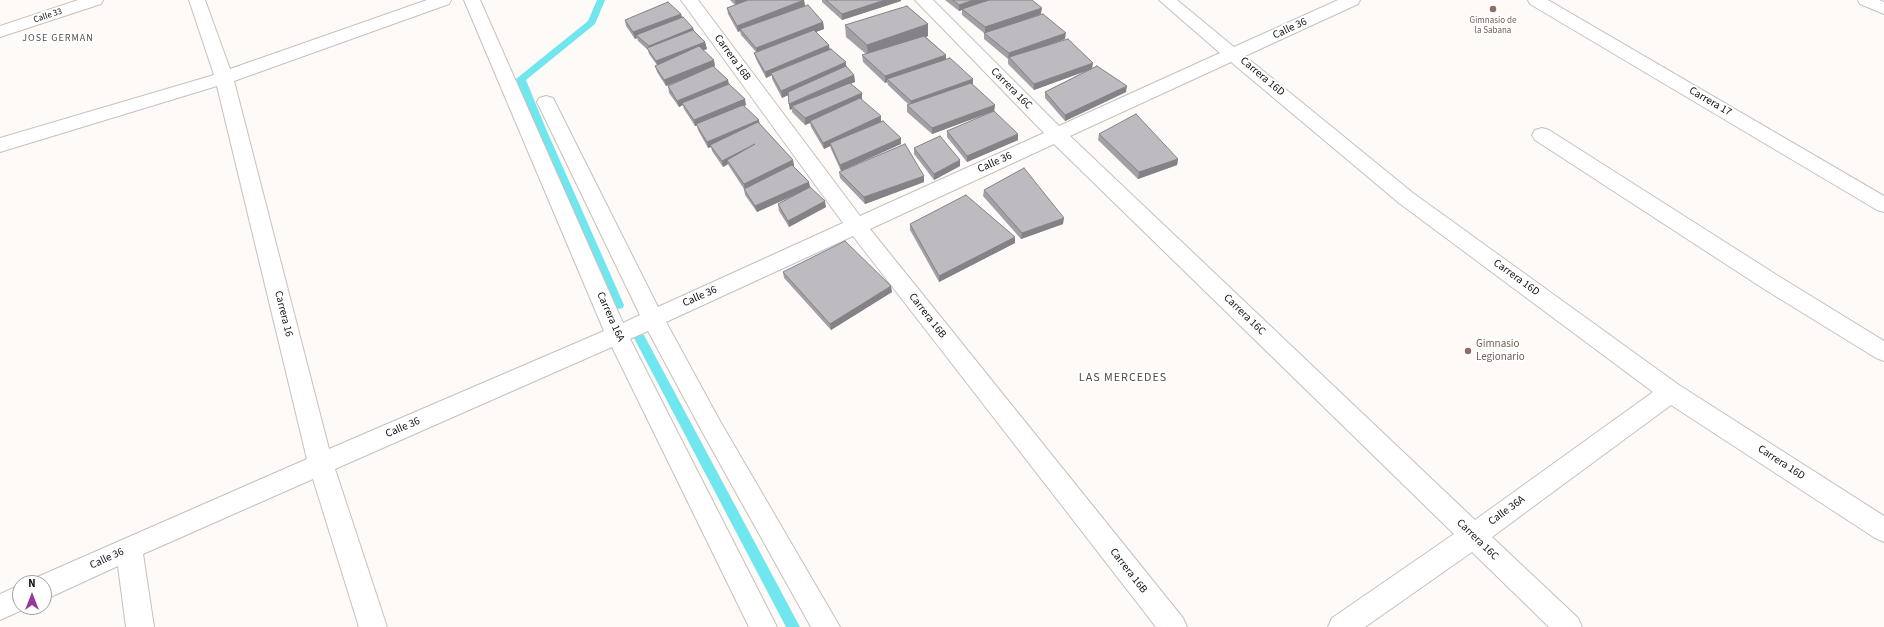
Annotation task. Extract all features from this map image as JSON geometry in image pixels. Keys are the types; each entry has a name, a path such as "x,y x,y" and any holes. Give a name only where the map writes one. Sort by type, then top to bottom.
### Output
{"street":[{"name":"Calle 33","path":"0,32 95,0"},
{"name":"Carrera 16","path":"197,0 224,78 321,464 374,627"},
{"path":"0,145 224,78 443,0"},
{"name":"Carrera 16A","path":"472,0 617,335 763,627"},
{"name":"Carrera 16B","path":"689,0 856,226 1173,627"},
{"name":"Carrera 16C","path":"923,0 1057,135 1568,627"},
{"name":"Carrera 16D","path":"1167,0 1406,198 1671,392 1882,523"},
{"name":"Calle 36","path":"52,583 129,548 653,319 1352,0"},
{"name":"Carrera 17","path":"1536,0 1884,205"},
{"path":"1866,0 1884,10"},
{"path":"546,102 653,319 712,428 826,627"},
{"path":"1542,135 1772,283 1884,352"},
{"name":"Calle 36A","path":"1342,627 1473,536 1671,392"},
{"path":"129,548 140,627"},
{"path":"0,608 12,602"}],"building":[{"path":"748,0 804,0 737,26 727,8"},
{"path":"826,0 885,0 842,14"},
{"path":"953,0 974,0 959,5"},
{"path":"989,0 1032,0 1042,8 985,27 962,9"},
{"path":"668,2 681,14 633,32 625,20"},
{"path":"808,5 823,22 756,48 740,29"},
{"path":"907,6 928,24 867,45 845,25"},
{"path":"1043,14 1066,33 1009,53 984,33"},
{"path":"683,17 693,28 649,46 636,35"},
{"path":"693,30 705,42 656,61 647,48"},
{"path":"814,30 829,45 765,72 754,53"},
{"path":"924,36 946,55 885,76 862,55"},
{"path":"1068,39 1093,63 1034,84 1009,57"},
{"path":"699,46 714,60 664,80 655,66"},
{"path":"831,49 846,62 781,91 771,73"},
{"path":"950,58 973,79 911,101 887,79"},
{"path":"713,66 728,80 677,101 668,86"},
{"path":"846,66 854,75 789,104 788,92"},
{"path":"1097,66 1127,86 1065,115 1045,92"},
{"path":"850,83 862,93 805,118 792,106"},
{"path":"971,83 995,105 932,128 907,105"},
{"path":"729,84 745,99 694,120 682,103"},
{"path":"860,98 881,116 823,143 810,121"},
{"path":"743,105 759,120 707,142 696,124"},
{"path":"994,111 1018,134 967,156 947,131"},
{"path":"1136,114 1178,159 1139,172 1099,134"},
{"path":"883,121 901,138 840,165 830,143"},
{"path":"758,122 793,160 744,184 727,160 755,144 722,161 710,145"},
{"path":"940,136 960,160 934,174 914,148"},
{"path":"905,144 924,176 864,197 839,172"},
{"path":"792,165 809,182 755,206 744,189"},
{"path":"1024,168 1064,218 1022,233 984,190"},
{"path":"810,187 825,201 788,221 778,204"},
{"path":"966,195 1015,237 939,276 910,224"},
{"path":"845,241 891,286 830,324 783,272"}],"waterway":[{"path":"601,0 592,22 521,79 541,129 619,305"},
{"path":"640,338 793,627"}],"place":[{"name":"Gimnasio de la Sabana","path":"1493,9"},
{"name":"Gimnasio Legionario","path":"1468,351"}],"district":[{"name":"JOSE GERMAN","path":"58,39"},
{"name":"LAS MERCEDES","path":"1123,378"}]}
